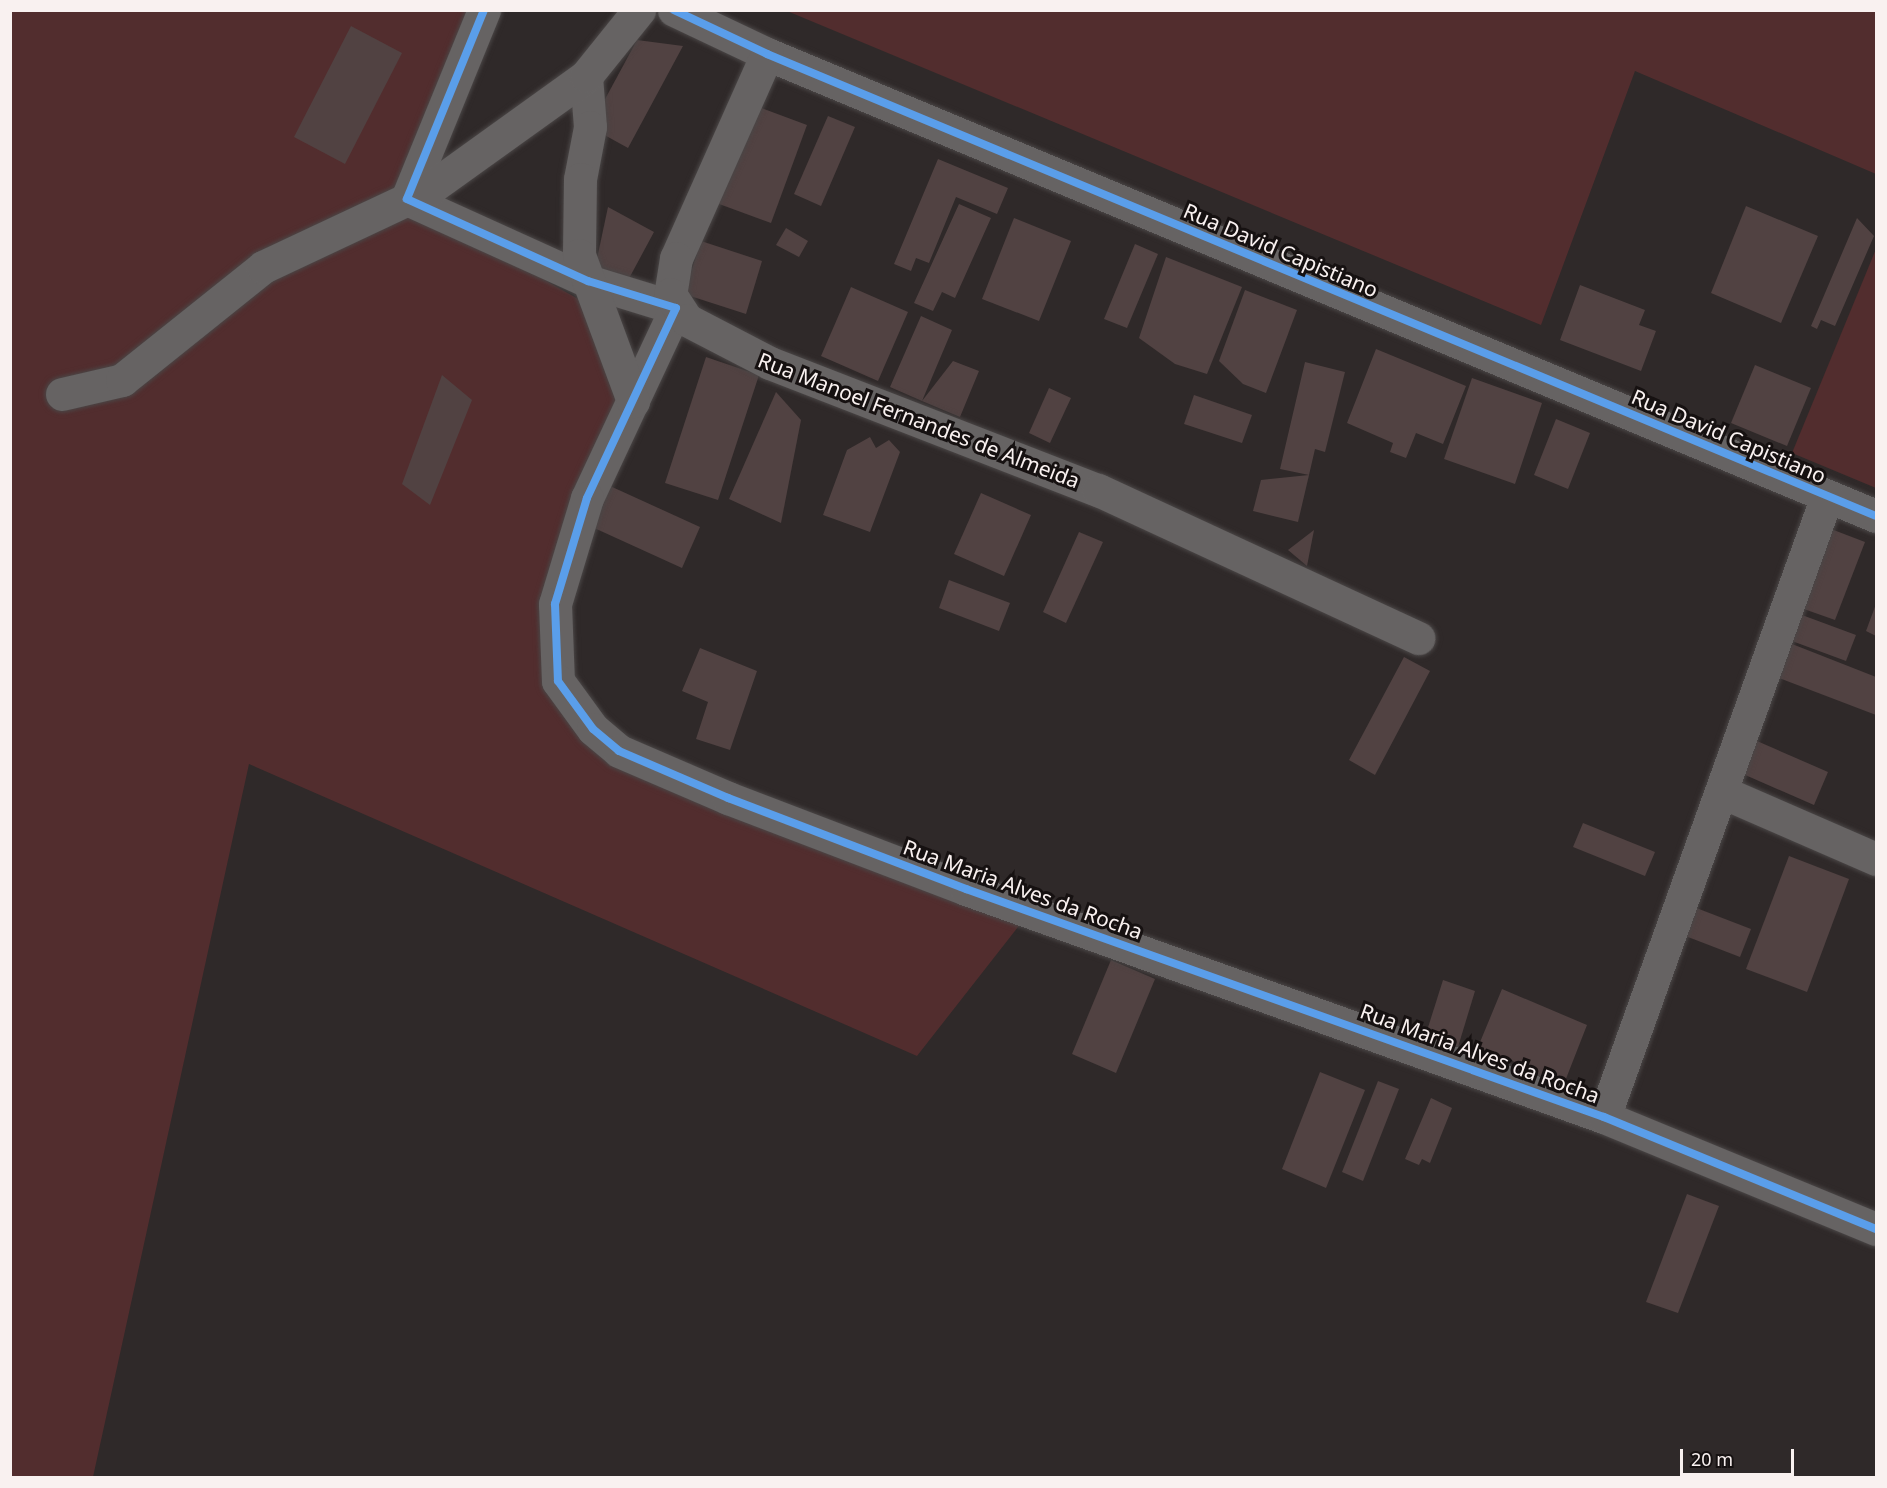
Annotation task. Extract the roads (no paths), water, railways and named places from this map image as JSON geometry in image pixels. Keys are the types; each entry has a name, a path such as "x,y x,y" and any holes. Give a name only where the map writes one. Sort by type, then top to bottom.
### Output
{"street":[{"path":"407,199 484,10"},
{"path":"62,394 122,380 263,267 429,189 586,76 639,10"},
{"name":"Rua David Capistiano","path":"674,10 767,54 1876,516"},
{"path":"676,308 670,294 676,258 767,54"},
{"path":"586,76 590,128 576,232 588,280 633,401"},
{"path":"407,199 588,280"},
{"name":"Rua Manoel Fernandes de Almeida","path":"588,280 676,308 717,339 770,363 1098,490 1418,638"},
{"name":"Rua Maria Alves da Rocha","path":"676,308 587,498 555,604 558,681 574,709 619,751 966,889 1604,1117 1876,1229"},
{"path":"1604,1117 1827,496"},
{"path":"1722,792 1876,859"}]}
